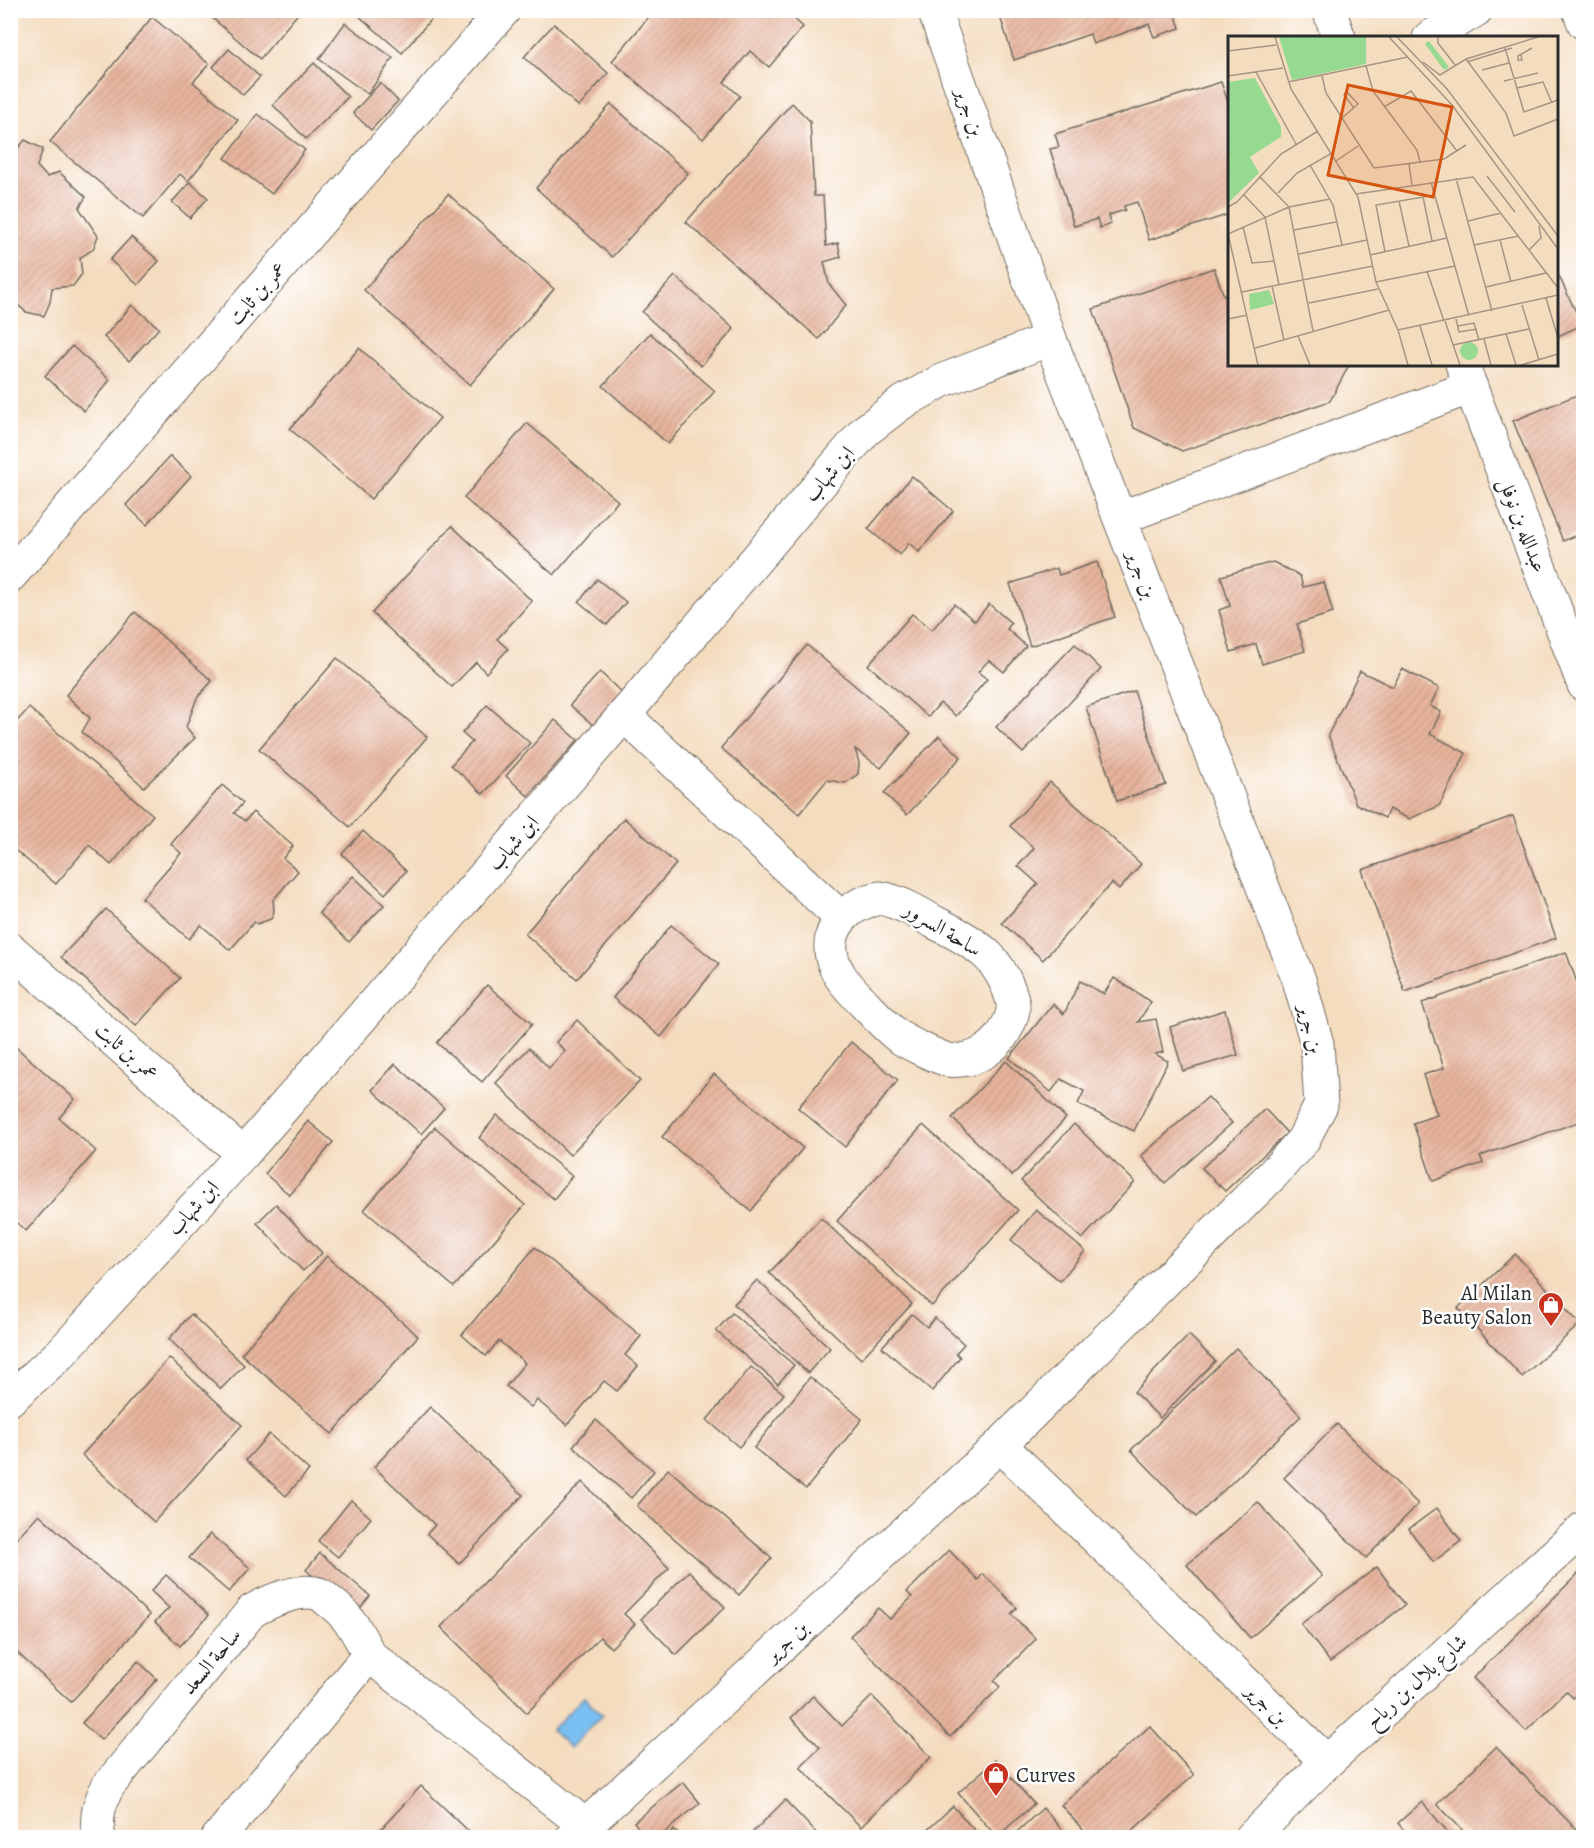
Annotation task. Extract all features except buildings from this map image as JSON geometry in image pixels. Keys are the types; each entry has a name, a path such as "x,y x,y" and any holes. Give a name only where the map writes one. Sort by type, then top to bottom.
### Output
{"street":[{"name":"عمر بن ثابت","path":"10,576 504,10"},
{"name":"بن جرير","path":"578,1831 1000,1444 1273,1174 1303,1140 1321,1106 1317,1044 1299,980 1050,339 934,10"},
{"path":"1329,10 1338,36"},
{"path":"1432,36 1476,10"},
{"path":"1579,10 1584,23"},
{"name":"ابن شهاب","path":"10,1399 61,1353 243,1154 624,715 865,431 900,404 941,381 1050,339"},
{"path":"1120,518 1467,376"},
{"name":"عبدالله بن نوفل","path":"1467,376 1584,686"},
{"path":"624,715 841,918"},
{"name":"ساحة السرور","path":"880,898 896,901 963,937 987,954 1004,978 1014,1006 1009,1024 999,1040 986,1052 968,1059 950,1060 898,1037 839,976 833,962 831,947 834,931 841,918 852,907 865,901 880,898"},
{"name":"عمر بن ثابت","path":"10,949 243,1154"},
{"name":"بن جرير","path":"1000,1444 1327,1762"},
{"name":"شارع بلال بن رباح","path":"1251,1838 1327,1762 1584,1528"},
{"name":"ساحة السعد","path":"99,1838 96,1823 99,1804 108,1786 252,1611 272,1600 295,1594 319,1593 340,1610 358,1630 369,1655 578,1831"},
{"path":"218,1838 369,1655"}],"water":[{"path":"584,1697 602,1715 570,1748 551,1730"}],"place":[{"name":"Al Milan Beauty Salon","path":"1551,1328"},
{"name":"Curves","path":"996,1798"}]}
